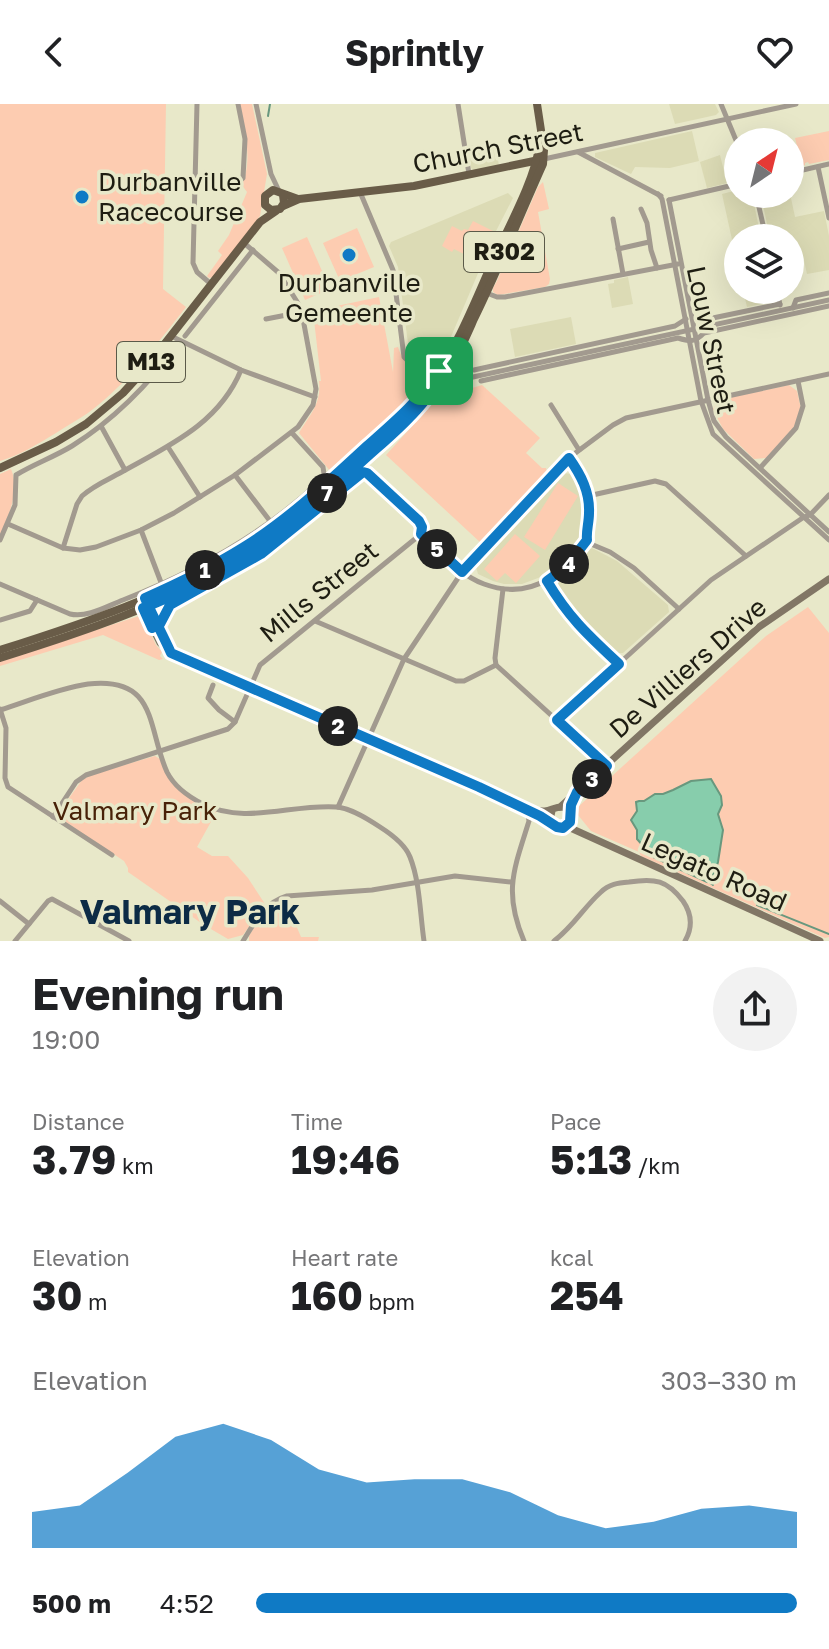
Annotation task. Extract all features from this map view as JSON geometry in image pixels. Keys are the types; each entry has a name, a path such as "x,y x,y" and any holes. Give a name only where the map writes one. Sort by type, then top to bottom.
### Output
{"main road":[{"name":"R302","path":"483,292 540,160 537,104"},
{"name":"Church Street","path":"280,208 299,199 414,186 540,160"},
{"name":"R302","path":"0,658 78,633 144,603 216,564 310,498 399,418 457,354 540,160"},
{"path":"504,168 523,168 528,172 529,180"},
{"name":"M13","path":"0,468 56,442 100,413 123,393 260,222 267,193 273,190 281,193"},
{"name":"Church Street","path":"281,193 299,199"},
{"path":"266,207 271,210 280,208 284,200 281,193"},
{"name":"M13","path":"260,222 280,208"},
{"name":"R302","path":"0,650 144,603"}],"street":[{"path":"197,104 193,263 197,272 212,285"},
{"path":"195,184 236,184 243,178 245,139 238,104"},
{"path":"256,104 271,174 281,193"},
{"path":"458,104 469,175"},
{"path":"721,104 731,128"},
{"name":"Church Street","path":"540,160 794,104"},
{"path":"578,152 663,198 724,187"},
{"path":"804,170 829,164"},
{"path":"818,167 829,218"},
{"path":"267,193 271,174"},
{"path":"360,192 393,270 404,357 409,362 429,365 454,380 675,326 689,318"},
{"name":"Louw Street","path":"663,198 704,401 720,432 829,540"},
{"path":"641,209 657,268"},
{"path":"613,219 623,274"},
{"path":"618,249 649,242"},
{"path":"8,524 63,548 89,550 159,522 235,475 300,425 316,389 302,312 279,273 244,243"},
{"path":"0,540 16,502 16,475 101,426 136,395 253,250"},
{"path":"483,292 505,297 678,264"},
{"path":"793,308 796,300 829,293"},
{"path":"474,370 691,330 706,322 781,307 829,303"},
{"path":"481,381 678,338 693,341 704,333 829,303"},
{"path":"266,319 302,312"},
{"path":"171,336 183,339 241,370 315,397"},
{"path":"63,548 82,496 168,447 216,411 232,391 241,370"},
{"path":"338,807 404,659 462,572 569,458 620,420 829,374"},
{"path":"758,471 796,428 803,406 798,381"},
{"path":"551,405 579,450"},
{"path":"101,426 125,470"},
{"path":"0,584 81,616 162,585 240,543 321,480 323,467 292,433"},
{"path":"168,447 200,497"},
{"path":"155,627 170,605 261,554 363,472 419,521 421,534 462,572 483,584 503,589 522,588 547,581 566,567 586,542 588,496 569,458"},
{"path":"235,475 270,521"},
{"path":"588,496 655,481 666,484 746,556"},
{"path":"557,720 711,580 807,516 829,495"},
{"name":"Louw Street","path":"807,516 829,532"},
{"path":"141,530 162,585"},
{"name":"Mills Street","path":"235,722 260,665 421,534"},
{"path":"586,542 610,552 634,568 679,609"},
{"name":"De Villiers Drive","path":"560,807 759,627 829,579"},
{"path":"547,581 578,627 619,664"},
{"path":"503,589 496,665 607,766"},
{"path":"0,620 30,611 37,600"},
{"path":"144,603 162,645 171,653 539,811 552,811 560,807 570,813 570,822 557,827 479,787"},
{"path":"315,621 460,681 496,665"},
{"path":"112,855 7,784 6,728 0,709 84,685 119,686 133,692 146,705 168,773 178,786 199,801 221,811 239,814 338,807 371,821 398,840 410,856 424,941"},
{"path":"53,817 83,776 223,732 235,722 209,700 213,685"},
{"name":"De Villiers Drive","path":"570,813 577,792"},
{"path":"524,941 514,916 511,882 529,821 527,810"},
{"path":"552,811 552,823"},
{"name":"Legato Road","path":"570,813 592,839"},
{"path":"529,821 540,816"},
{"name":"Legato Road","path":"566,826 820,941"},
{"path":"243,941 264,909 282,897 354,892 458,876 511,882"},
{"path":"554,941 609,886 649,879 668,885 687,907 691,925 685,941"},
{"path":"15,941 48,901 54,900 129,941"},
{"path":"0,901 29,924"}],"shaded area":[{"path":"669,104 715,104 719,112 675,124"},
{"path":"692,131 699,161 670,168 635,167 631,174 595,157 595,153"},
{"path":"494,142 499,166 471,168 468,146"},
{"path":"720,155 724,184 707,188 700,162"},
{"path":"508,193 513,198 442,358 432,361 412,355 398,267 389,246 391,242"},
{"path":"725,208 755,208 758,224 729,224"},
{"path":"764,208 793,208 795,217 824,211 829,236 829,270 807,274 804,224 767,224"},
{"path":"628,277 633,304 612,308 608,284"},
{"path":"571,317 576,344 515,357 510,329"},
{"path":"561,473 574,474 583,497 583,527 575,547 583,552 592,548 617,561 668,605 669,612 623,653 614,653 584,625 566,603 557,587 559,579 554,572 522,584 504,584 478,574 476,567"},
{"path":"711,779 721,796 722,805 718,814 723,830 715,872 707,882 653,857 637,839 637,830 631,820 637,811 636,802 691,781"}],"green space":[{"name":"Durbanville Racecourse","path":"0,104 166,104 163,289 186,307 140,363 102,402 42,441 0,461"},
{"path":"240,104 252,104 267,174 260,216 213,277 209,278 207,276 222,255 218,251 229,235 247,192 241,184 247,156"},
{"path":"829,131 829,160 808,162 804,165 804,136"},
{"path":"543,182 549,209 538,212 549,284 498,295 493,288"},
{"path":"473,221 493,231 478,261 442,246 452,226 462,231 468,230"},
{"path":"357,228 374,267 340,281 323,243"},
{"path":"307,237 330,289 305,300 282,248"},
{"path":"379,297 393,372 394,348 398,347 406,362 429,369 431,375 398,413 331,472 299,433 317,403 321,381 313,311"},
{"path":"482,385 540,438 526,453 546,468 547,474 482,544 386,455 445,390 452,398 459,392"},
{"path":"789,385 797,391 801,409 794,427 766,458 754,459 723,429 713,409 719,400"},
{"path":"11,469 14,494 0,535 0,474"},
{"path":"558,483 578,496 545,550 524,537"},
{"path":"515,534 540,556 516,583 505,573 497,581 484,569"},
{"path":"808,607 829,633 829,937 825,938 641,856 639,852 591,831 578,815 579,806 766,636"},
{"path":"139,616 162,652 160,656 163,659 159,660 103,635 0,666 0,661"},
{"name":"Valmary Park","path":"155,756 160,759 176,787 217,811 197,847 212,856 228,856 248,878 265,904 243,935 228,939 204,925 128,872 124,861 58,817 82,780"},
{"path":"285,899 301,937 319,937 318,941 249,941 263,914"}],"waterway":[{"path":"268,116 270,104"},
{"path":"708,881 713,885"},
{"path":"757,905 829,934"}],"place":[{"name":"Durbanville Racecourse","path":"82,197"},
{"name":"Durbanville Gemeente","path":"349,255"}],"district":[{"name":"Valmary Park","path":"190,912"}],"route":[{"path":"439,371 399,418 274,526 216,564 145,598 149,606 151,610 158,625 171,653 479,787 563,828 570,822 571,805 577,792 607,766 557,720 619,664 578,627 547,581 566,567 587,540 588,496 569,458 462,572 421,534 419,521 363,472 261,554 170,605 160,624 158,625 152,628 143,608 149,606 183,590 223,569 297,518 411,417 445,375 439,371"}]}
